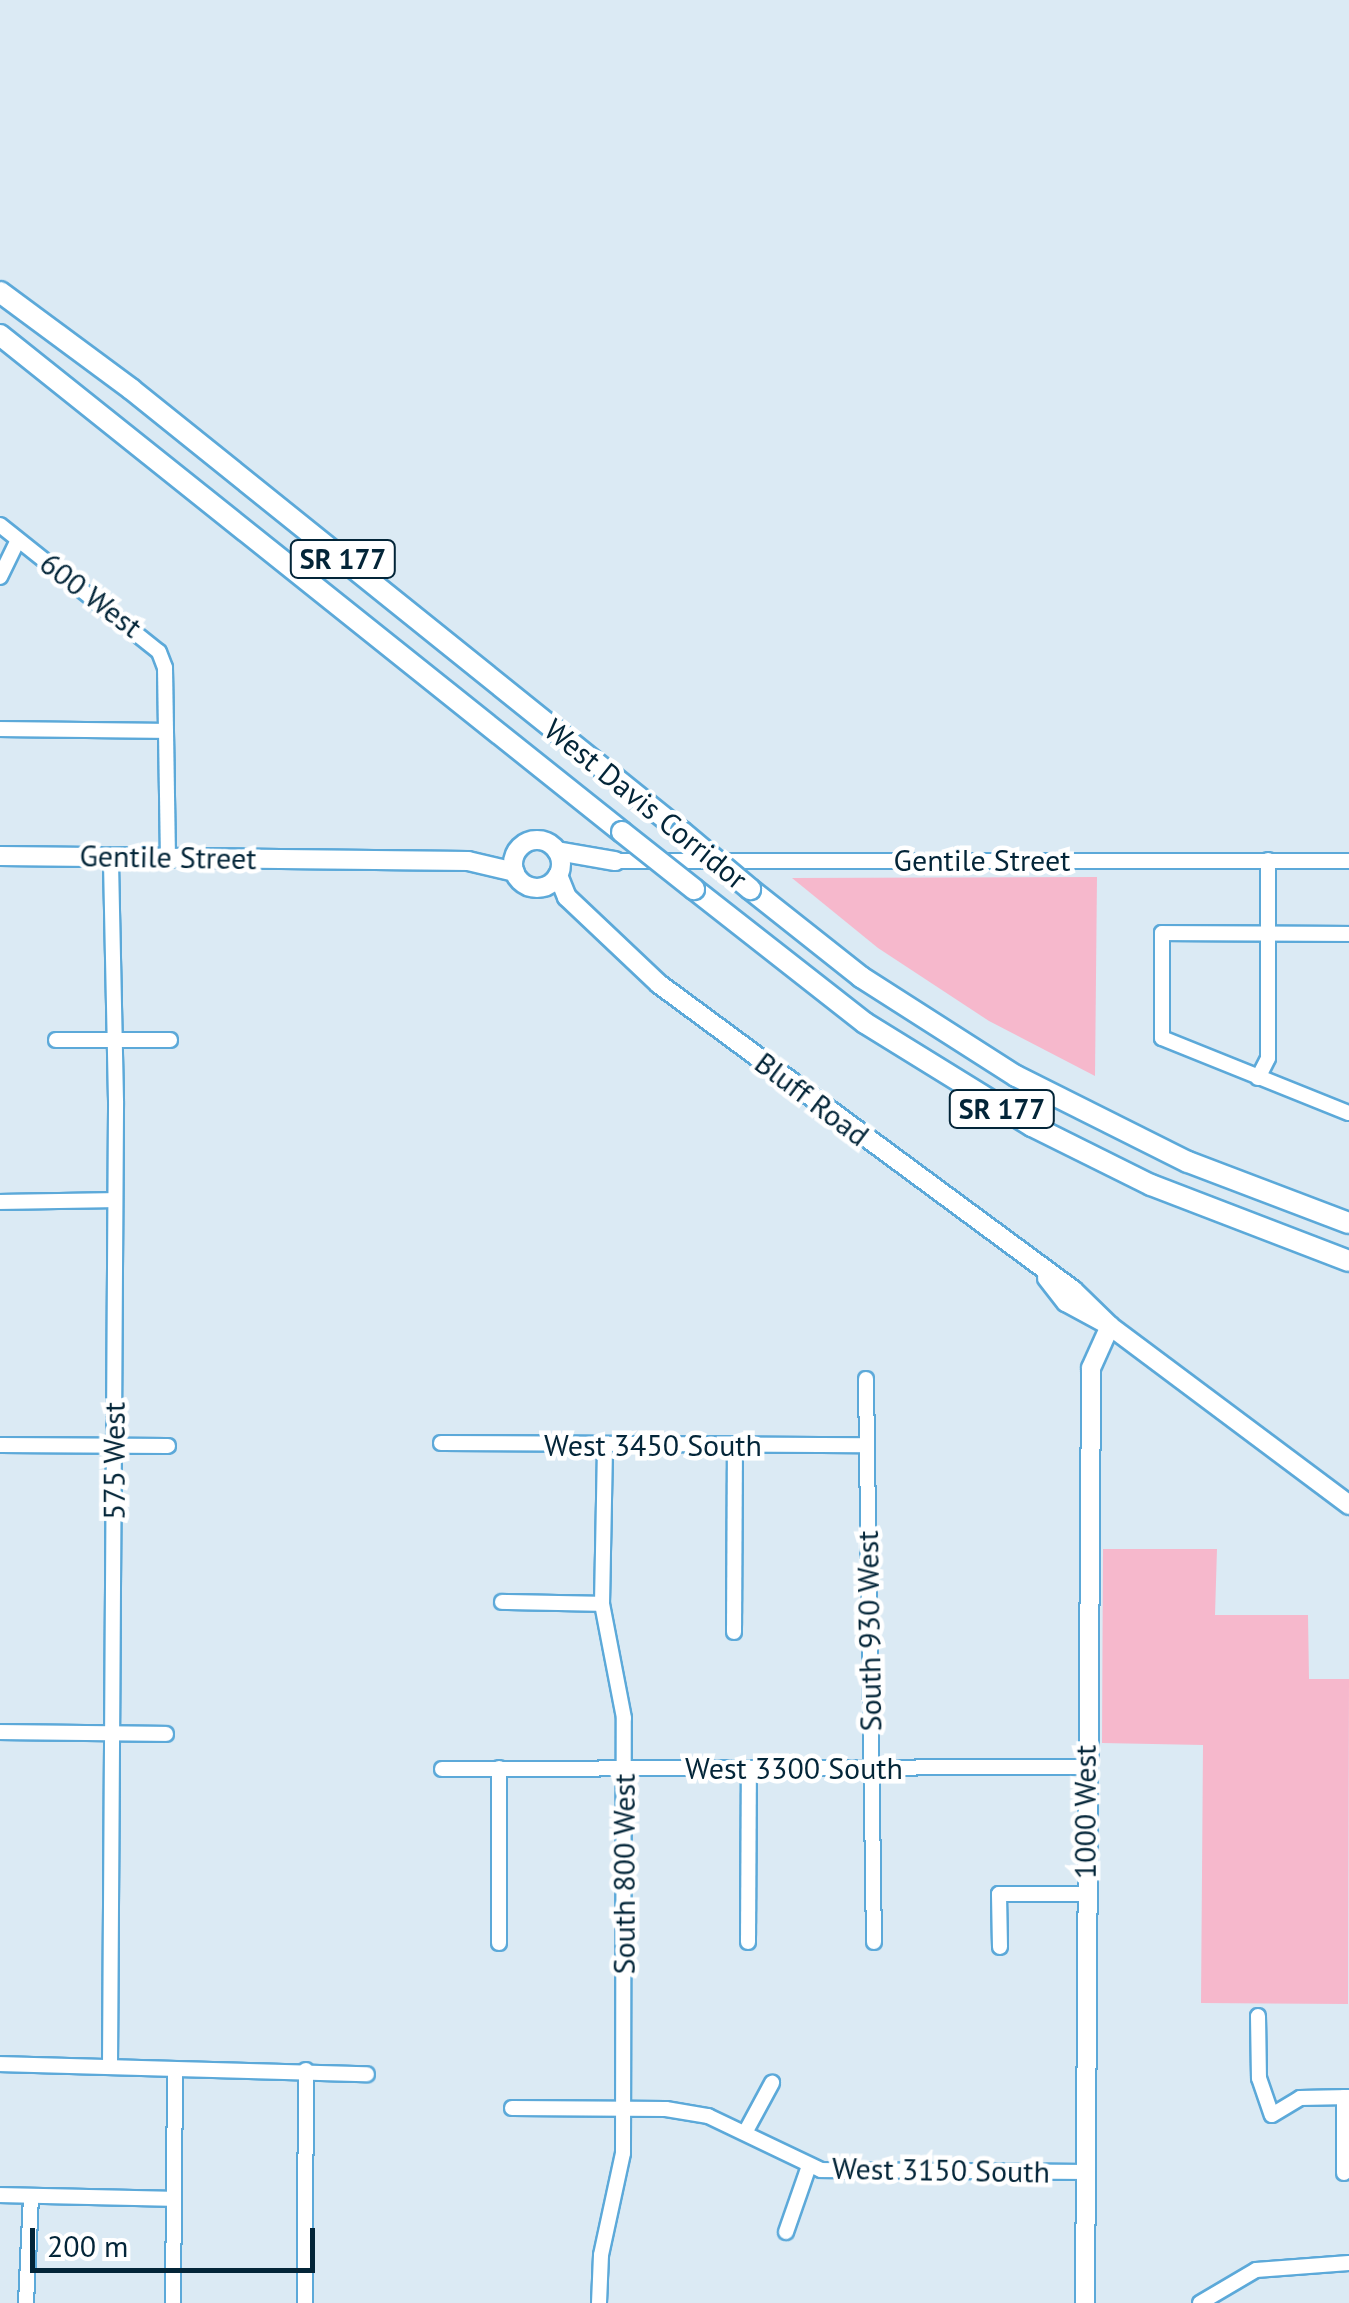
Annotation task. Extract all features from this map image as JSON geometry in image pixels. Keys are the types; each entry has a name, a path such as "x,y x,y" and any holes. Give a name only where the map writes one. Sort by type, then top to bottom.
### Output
{"highway":[{"name":"West Davis Corridor","path":"0,292 131,389 861,977 1016,1076 1188,1162 1349,1223"},
{"name":"West Davis Corridor","path":"0,336 853,1014 1032,1126 1151,1185 1349,1261"}],"main road":[{"path":"468,861 522,846 543,841 557,851 559,874 537,888 515,872 522,846"},
{"name":"Gentile Street","path":"557,851 615,861"},
{"name":"Gentile Street","path":"0,856 468,861 515,872"},
{"name":"Gentile Street","path":"559,874 615,861"},
{"name":"Bluff Road","path":"559,874 566,895 675,996 1045,1272 1066,1302 1110,1326 1349,1505"},
{"name":"Bluff Road","path":"537,888 588,916"},
{"name":"1000 West","path":"1084,2303 1085,1767 1091,1368 1110,1326"}],"street":[{"name":"600 West","path":"0,525 150,640 165,668 168,858"},
{"path":"0,578 18,540"},
{"path":"0,729 166,731"},
{"name":"575 West","path":"110,2065 116,1039 111,857"},
{"path":"1258,1078 1268,1058 1268,860"},
{"name":"Gentile Street","path":"615,861 1349,861"},
{"path":"1349,934 1162,933 1162,1038 1349,1113"},
{"path":"56,1040 170,1040"},
{"path":"0,1202 113,1200"},
{"name":"South 930 West","path":"866,1380 874,1942"},
{"name":"West 3450 South","path":"441,1444 866,1445"},
{"path":"0,1445 168,1446"},
{"name":"South 800 West","path":"599,2303 601,2256 622,2174 625,1768 624,1718 602,1604 605,1445"},
{"path":"734,1632 735,1446"},
{"path":"502,1602 602,1604"},
{"path":"0,1732 166,1734"},
{"name":"West 3300 South","path":"442,1769 1085,1767"},
{"path":"499,1768 499,1944"},
{"path":"748,1942 749,1770"},
{"path":"1000,1947 999,1894 1085,1894"},
{"path":"1258,2016 1260,2078 1272,2115 1300,2098 1346,2096 1344,2173"},
{"path":"0,2064 110,2065 175,2072 306,2070 367,2074"},
{"path":"305,2303 306,2070"},
{"path":"173,2303 175,2072"},
{"path":"746,2131 772,2083"},
{"name":"West 3150 South","path":"512,2108 622,2108 694,2113 746,2131 810,2166 1083,2172"},
{"path":"786,2232 810,2166"},
{"path":"0,2195 173,2198"},
{"path":"26,2303 31,2197"},
{"path":"1211,2301 1256,2270 1349,2263"}],"shaded area":[{"path":"1097,877 1095,1076 989,1021 878,948 792,878"},
{"path":"1103,1549 1217,1549 1215,1615 1308,1615 1309,1679 1349,1679 1348,2004 1201,2003 1203,1745 1102,1743"}]}
